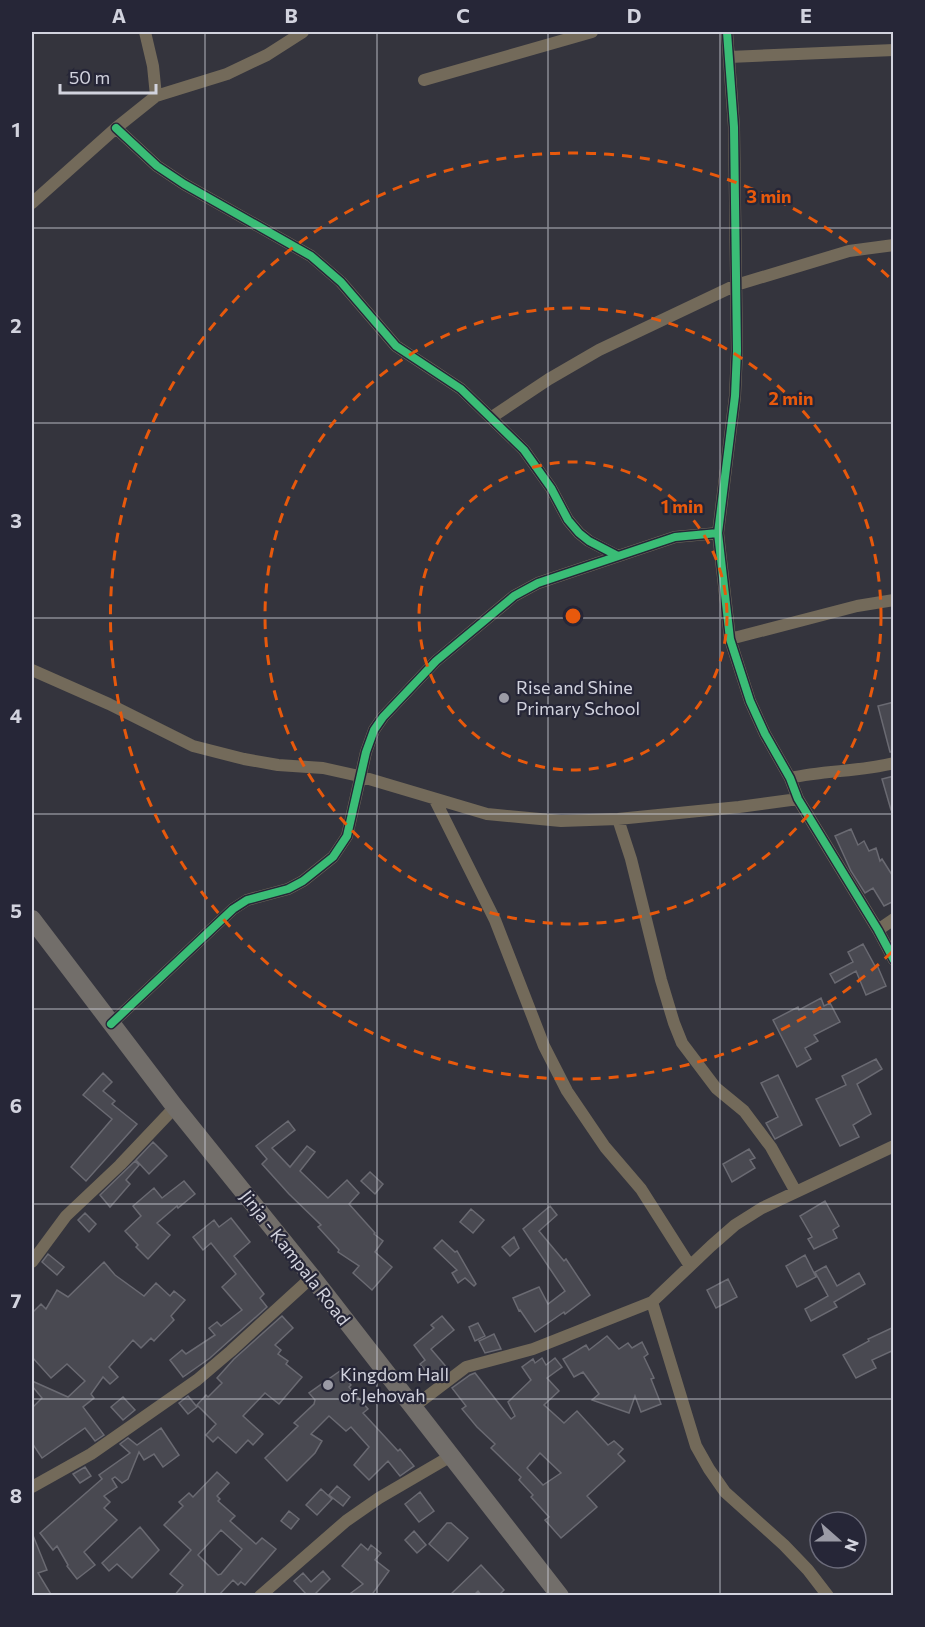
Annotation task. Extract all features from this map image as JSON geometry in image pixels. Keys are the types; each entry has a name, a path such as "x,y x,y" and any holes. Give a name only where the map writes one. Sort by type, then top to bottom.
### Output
{"highway":[{"name":"Jinja - Kampala Road","path":"32,919 175,1107 312,1277 560,1596"}],"street":[{"path":"145,32 153,66 156,96"},
{"path":"32,203 116,128 156,96 227,74 267,55 303,32"},
{"path":"424,80 592,32"},
{"path":"727,32 735,127 737,351 735,396 718,533 730,639 750,701 765,734 790,778 798,799 894,960"},
{"path":"729,57 894,50"},
{"path":"116,128 157,166 184,184 311,256 341,282 396,346 461,389 492,417 524,450 551,488 568,520 579,533 588,541 618,556"},
{"path":"492,417 598,350 736,285 849,251 894,245"},
{"path":"111,1024 233,909 247,900 296,885 333,857 347,836 359,776 374,730 397,701 436,661 514,596 538,583 675,537 718,533"},
{"path":"730,639 857,606 894,600"},
{"path":"32,670 66,684 193,746 244,759 278,765 323,768 359,776 487,814 561,821 618,819 798,799"},
{"path":"790,778 894,763"},
{"path":"435,800 495,920 544,1046 567,1091 605,1147 640,1189 690,1266"},
{"path":"618,819 631,859 661,980 682,1043 716,1088 744,1111 771,1147 796,1192"},
{"path":"878,930 894,919"},
{"path":"32,1262 66,1216 120,1166 175,1107"},
{"path":"412,1408 466,1367 532,1349 652,1302 735,1225 762,1208 894,1146"},
{"path":"32,1487 91,1454 197,1380 312,1277"},
{"path":"652,1302 696,1446 709,1470 725,1492 784,1545 808,1570 828,1596"},
{"path":"260,1596 354,1515 451,1456"}],"building":[{"path":"894,702 894,752 890,752 878,706"},
{"path":"894,776 894,810 891,810 882,779"},
{"path":"851,829 858,845 864,841 869,851 876,848 880,861 882,859 894,878 894,901 884,906 873,888 865,893 851,871 835,836"},
{"path":"863,944 875,966 877,965 886,986 866,995 856,971 835,983 830,974 853,962 848,952"},
{"path":"821,998 824,1006 830,1003 840,1022 814,1035 818,1041 805,1048 811,1059 797,1067 773,1020"},
{"path":"876,1059 882,1069 857,1084 871,1114 853,1125 859,1137 840,1146 816,1099 846,1085 842,1076"},
{"path":"103,1073 112,1082 103,1091 115,1101 112,1104 137,1124 86,1181 71,1167 112,1119 83,1095"},
{"path":"778,1075 802,1125 775,1139 766,1123 778,1117 761,1083"},
{"path":"288,1121 295,1130 272,1148 290,1167 307,1146 315,1152 300,1171 328,1198 347,1180 359,1193 349,1204 374,1234 383,1241 375,1252 392,1267 372,1290 353,1273 359,1266 338,1252 339,1250 318,1227 321,1225 262,1164 267,1159 256,1146"},
{"path":"153,1142 167,1156 149,1174 136,1160"},
{"path":"749,1149 755,1158 750,1160 755,1168 732,1182 723,1164"},
{"path":"135,1161 139,1165 126,1180 130,1184 110,1207 100,1195"},
{"path":"370,1172 383,1184 375,1194 361,1181"},
{"path":"184,1181 195,1194 157,1223 170,1235 148,1259 125,1231 141,1216 133,1206 154,1188 162,1198"},
{"path":"825,1201 839,1226 833,1230 837,1238 814,1249 808,1239 812,1237 800,1216"},
{"path":"550,1206 557,1215 539,1231 564,1261 566,1259 590,1295 565,1314 564,1312 535,1332 519,1311 513,1298 539,1287 548,1304 565,1291 523,1229"},
{"path":"471,1209 484,1220 473,1233 460,1222"},
{"path":"85,1213 96,1224 89,1232 78,1220"},
{"path":"231,1218 250,1242 234,1256 264,1294 260,1298 267,1307 210,1358 183,1377 170,1360 182,1350 186,1354 215,1335 209,1328 217,1322 221,1326 242,1310 222,1287 236,1274 211,1243 203,1250 193,1237 214,1220 219,1227"},
{"path":"514,1237 519,1248 510,1256 502,1247"},
{"path":"442,1240 455,1252 457,1251 476,1284 474,1286 465,1278 458,1283 452,1273 457,1270 434,1248"},
{"path":"48,1254 64,1267 57,1275 42,1262"},
{"path":"805,1255 816,1277 797,1287 786,1266"},
{"path":"104,1262 115,1275 144,1296 156,1283 170,1296 174,1291 185,1300 171,1316 174,1320 154,1341 151,1338 141,1348 133,1340 109,1367 118,1377 110,1384 103,1377 91,1394 94,1398 83,1407 104,1435 95,1441 85,1428 42,1458 32,1443 32,1408 42,1398 32,1386 32,1381 68,1397 85,1381 67,1364 51,1378 32,1357 32,1313 41,1304 46,1309 57,1290 68,1297"},
{"path":"826,1266 837,1286 859,1273 865,1284 834,1302 837,1307 811,1321 805,1309 828,1296 815,1272"},
{"path":"728,1279 737,1297 716,1308 707,1290"},
{"path":"282,1316 293,1328 275,1345 281,1350 278,1354 288,1361 286,1364 302,1377 279,1404 265,1393 243,1416 263,1434 253,1445 248,1440 236,1453 218,1437 213,1442 206,1435 216,1424 197,1405 222,1383 217,1378 234,1359"},
{"path":"442,1316 454,1330 431,1349 449,1370 434,1381 420,1364 425,1360 414,1345 434,1328 431,1325"},
{"path":"478,1323 485,1336 475,1341 469,1327"},
{"path":"894,1327 894,1350 872,1360 876,1368 856,1378 843,1355 869,1341 868,1339"},
{"path":"494,1334 501,1349 485,1353 479,1341"},
{"path":"607,1336 619,1349 628,1343 632,1348 642,1342 648,1354 644,1357 654,1378 651,1379 661,1404 641,1412 635,1396 629,1413 592,1400 599,1394 583,1372 574,1377 563,1359 586,1345 589,1350"},
{"path":"542,1358 546,1365 555,1358 562,1367 547,1378 559,1391 544,1405 564,1423 577,1411 608,1445 614,1441 623,1449 618,1454 625,1461 587,1496 597,1507 561,1538 545,1520 549,1517 519,1480 521,1477 491,1448 495,1444 462,1409 466,1406 452,1388 475,1373 511,1419 515,1416 508,1402 531,1380 522,1367 533,1359 535,1363","holes":["540,1453 561,1473 543,1485 527,1468"]},
{"path":"340,1371 351,1385 349,1387 368,1409 363,1413 414,1466 400,1476 388,1461 369,1480 354,1465 369,1447 351,1427 346,1431 329,1416 311,1434 322,1441 315,1453 287,1481 265,1458 298,1426 294,1423 314,1404 315,1400 309,1393"},
{"path":"188,1396 197,1407 188,1414 179,1403"},
{"path":"123,1397 135,1410 123,1420 111,1407"},
{"path":"161,1428 179,1455 163,1467 154,1454 144,1460 139,1452 128,1479 122,1483 115,1477 112,1479 117,1487 104,1496 110,1502 104,1508 117,1520 84,1552 95,1565 77,1579 67,1566 57,1546 53,1550 40,1533 102,1479 99,1475 130,1453 120,1444 128,1438 137,1445"},
{"path":"85,1467 91,1476 80,1483 73,1474"},
{"path":"217,1472 229,1483 217,1496 220,1499 218,1501 235,1516 230,1521 256,1544 262,1538 276,1549 245,1585 241,1582 238,1585 233,1580 218,1596 174,1596 183,1585 170,1574 191,1550 164,1525 183,1506 179,1502 189,1493 193,1497","holes":["221,1530 242,1549 218,1575 198,1555"]},
{"path":"337,1486 350,1497 343,1506 329,1495"},
{"path":"321,1489 332,1499 317,1515 306,1505"},
{"path":"420,1492 434,1511 419,1522 405,1504"},
{"path":"289,1511 299,1519 291,1529 281,1521"},
{"path":"447,1523 451,1523 468,1538 448,1561 429,1544"},
{"path":"140,1527 159,1550 132,1578 117,1564 109,1571 102,1563"},
{"path":"414,1531 426,1545 417,1553 405,1540"},
{"path":"32,1533 47,1570 38,1573 52,1596 32,1596"},
{"path":"361,1544 368,1550 371,1545 381,1553 375,1560 389,1571 371,1596 347,1596 363,1584 342,1566"},
{"path":"481,1565 504,1590 498,1596 482,1596 478,1591 473,1596 449,1596"},
{"path":"323,1571 330,1579 313,1596 308,1596 294,1581 303,1573 311,1582"}],"cycle path":[{"path":"727,32 734,127 737,351 735,396 718,533 730,639 750,701 765,734 790,778 798,799 894,960"},
{"path":"116,128 157,166 184,184 311,256 341,282 396,346 461,389 524,450 551,488 568,520 579,533 589,541 618,556"},
{"path":"111,1024 233,909 247,900 288,889 303,881 333,857 347,836 366,752 374,730 383,717 436,661 514,596 538,583 675,537 718,533"}],"place":[{"name":"Rise and Shine Primary School","path":"504,698"},
{"name":"Kingdom Hall of Jehovah","path":"328,1385"}]}
